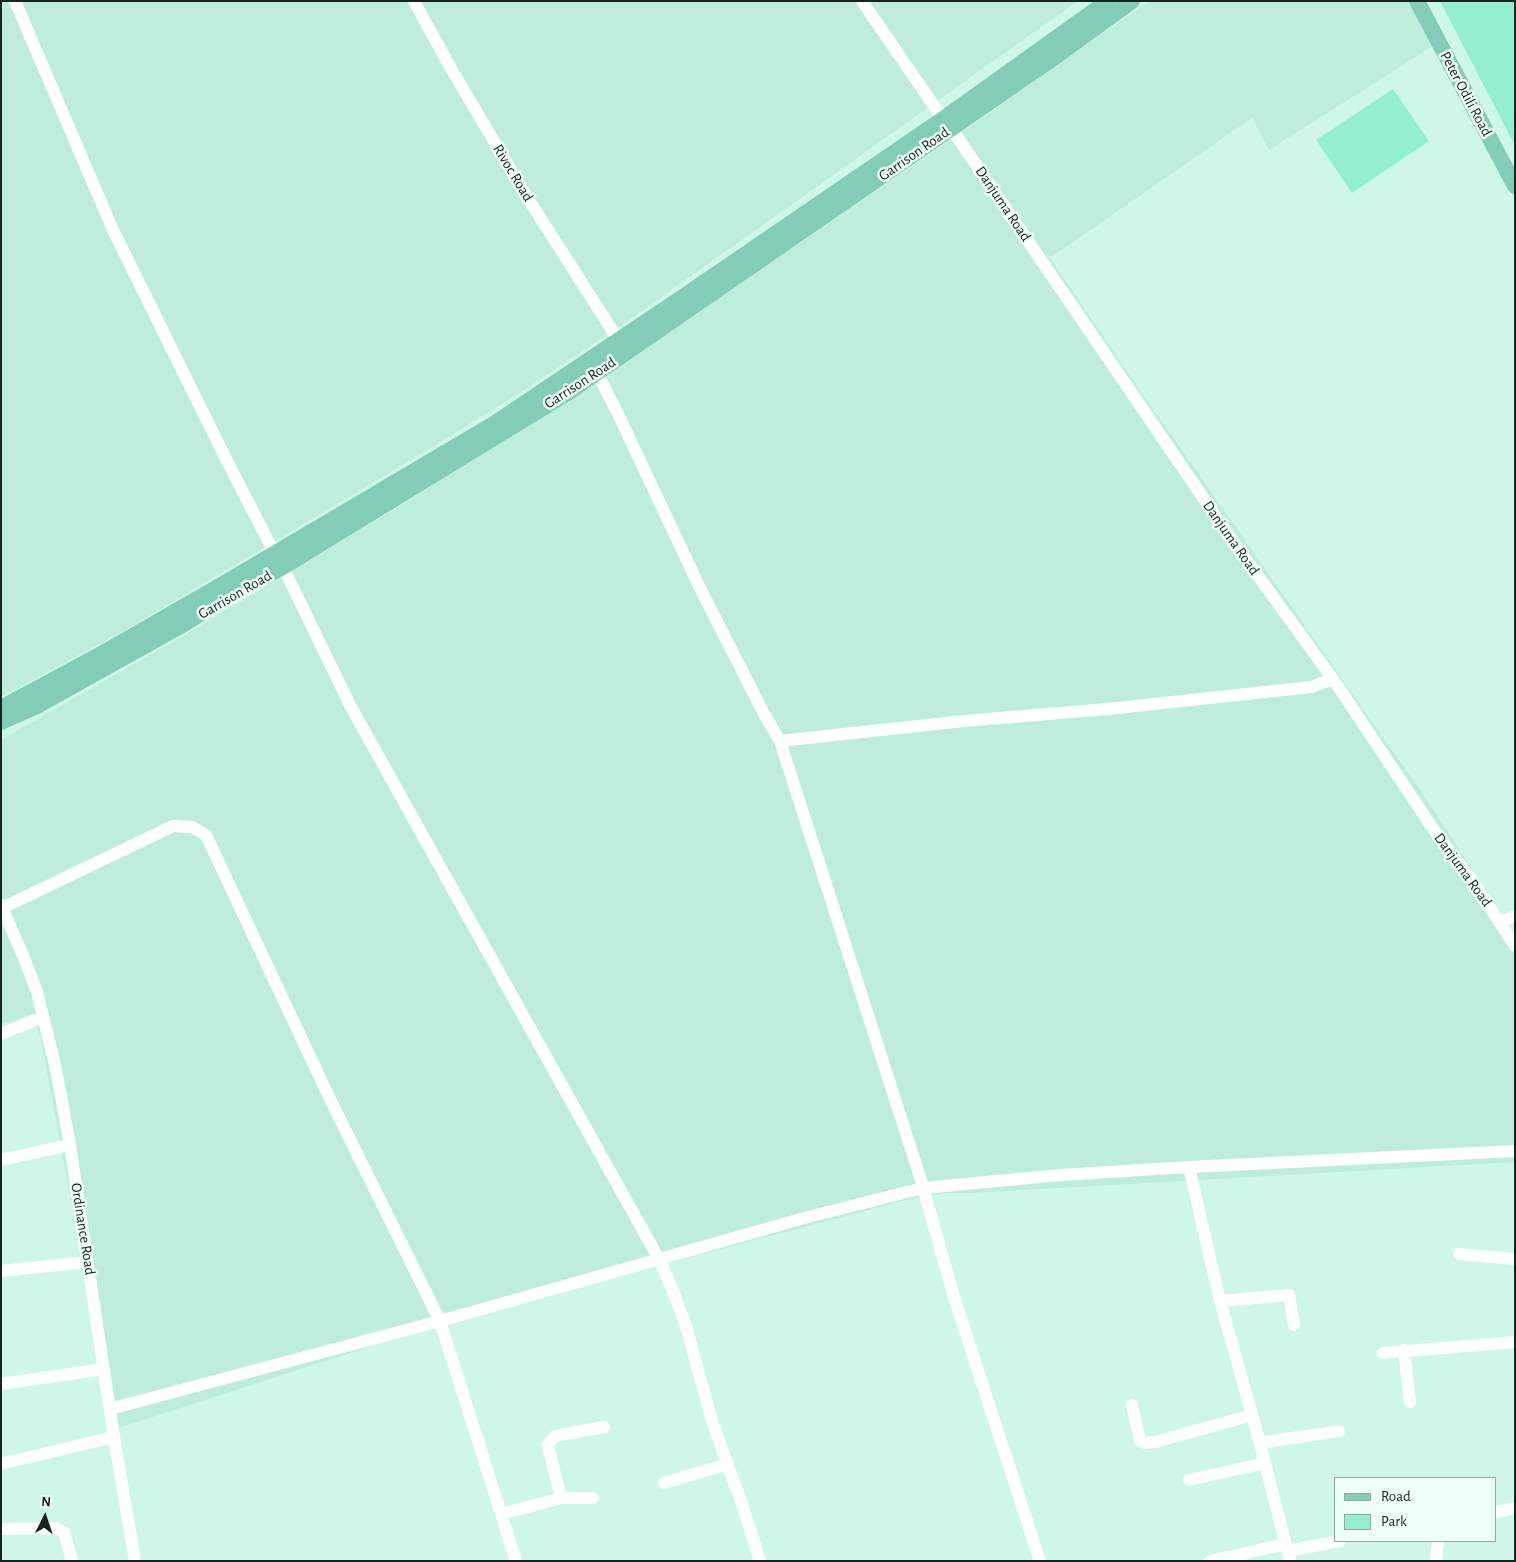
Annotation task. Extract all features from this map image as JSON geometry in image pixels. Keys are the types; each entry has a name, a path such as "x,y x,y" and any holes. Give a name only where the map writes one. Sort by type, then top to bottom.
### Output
{"main road":[{"name":"Garrison Road","path":"5,705 279,561 435,475 597,373 947,123 1108,1"},
{"name":"Garrison Road","path":"1,722 35,707 231,595 279,561 488,428 947,123 1055,57 1132,1"},
{"name":"Peter Odili Road","path":"1417,1 1515,186"},
{"name":"Peter Odili Road","path":"1429,1 1515,165"},
{"path":"1,732 35,707"}],"street":[{"path":"15,1 113,230 351,707 659,1260 674,1291 686,1326 712,1421 760,1561"},
{"name":"Rivoc Road","path":"414,1 449,65 527,197 618,341"},
{"name":"Danjuma Road","path":"862,1 1234,543 1333,679 1438,836 1515,946"},
{"path":"597,373 700,588 763,712 780,741 922,1188 954,1297 1040,1561"},
{"path":"780,741 1311,687 1333,679"},
{"path":"2,907 173,826 192,827 206,835 331,1102 440,1321 516,1561"},
{"name":"Ordinance Road","path":"2,907 32,977 56,1069 70,1145 114,1438 135,1561"},
{"path":"1500,922 1515,916"},
{"path":"1,1034 43,1017"},
{"path":"1,1160 70,1145"},
{"path":"110,1409 440,1321 808,1217 922,1188 1061,1175 1189,1167 1515,1151"},
{"path":"1189,1167 1220,1301 1288,1552"},
{"path":"1459,1254 1515,1258"},
{"path":"1,1271 88,1262"},
{"path":"1220,1301 1289,1295 1294,1325"},
{"path":"1383,1353 1515,1342"},
{"path":"1404,1350 1410,1402"},
{"path":"1,1384 104,1369"},
{"path":"1132,1405 1140,1441 1145,1444 1252,1415"},
{"path":"561,1498 548,1446 550,1442 555,1436 604,1427"},
{"path":"1260,1443 1340,1431"},
{"path":"1,1464 114,1438"},
{"path":"1190,1480 1265,1463"},
{"path":"664,1483 728,1464"},
{"path":"502,1514 561,1498 593,1498"},
{"path":"1496,1512 1515,1508"},
{"path":"1,1529 56,1528 64,1532 72,1561"},
{"path":"1210,1561 1288,1552 1335,1542"},
{"path":"1436,1561 1438,1542"}],"shaded area":[{"path":"1,1 1078,1 629,320 526,389 411,460 127,629 1,697"},
{"path":"1149,1 1410,1 1433,46 1269,150 1252,118 1050,258 1144,396 1422,793 1515,934 1515,1162 972,1193 944,1193 906,1200 446,1322 113,1429 42,1045 34,1013 1,1025 1,740 183,636 395,509 580,393 942,146"}],"green space":[{"path":"1440,1 1515,1 1515,146 1456,32"},
{"path":"1393,89 1429,141 1352,193 1316,140"}]}
